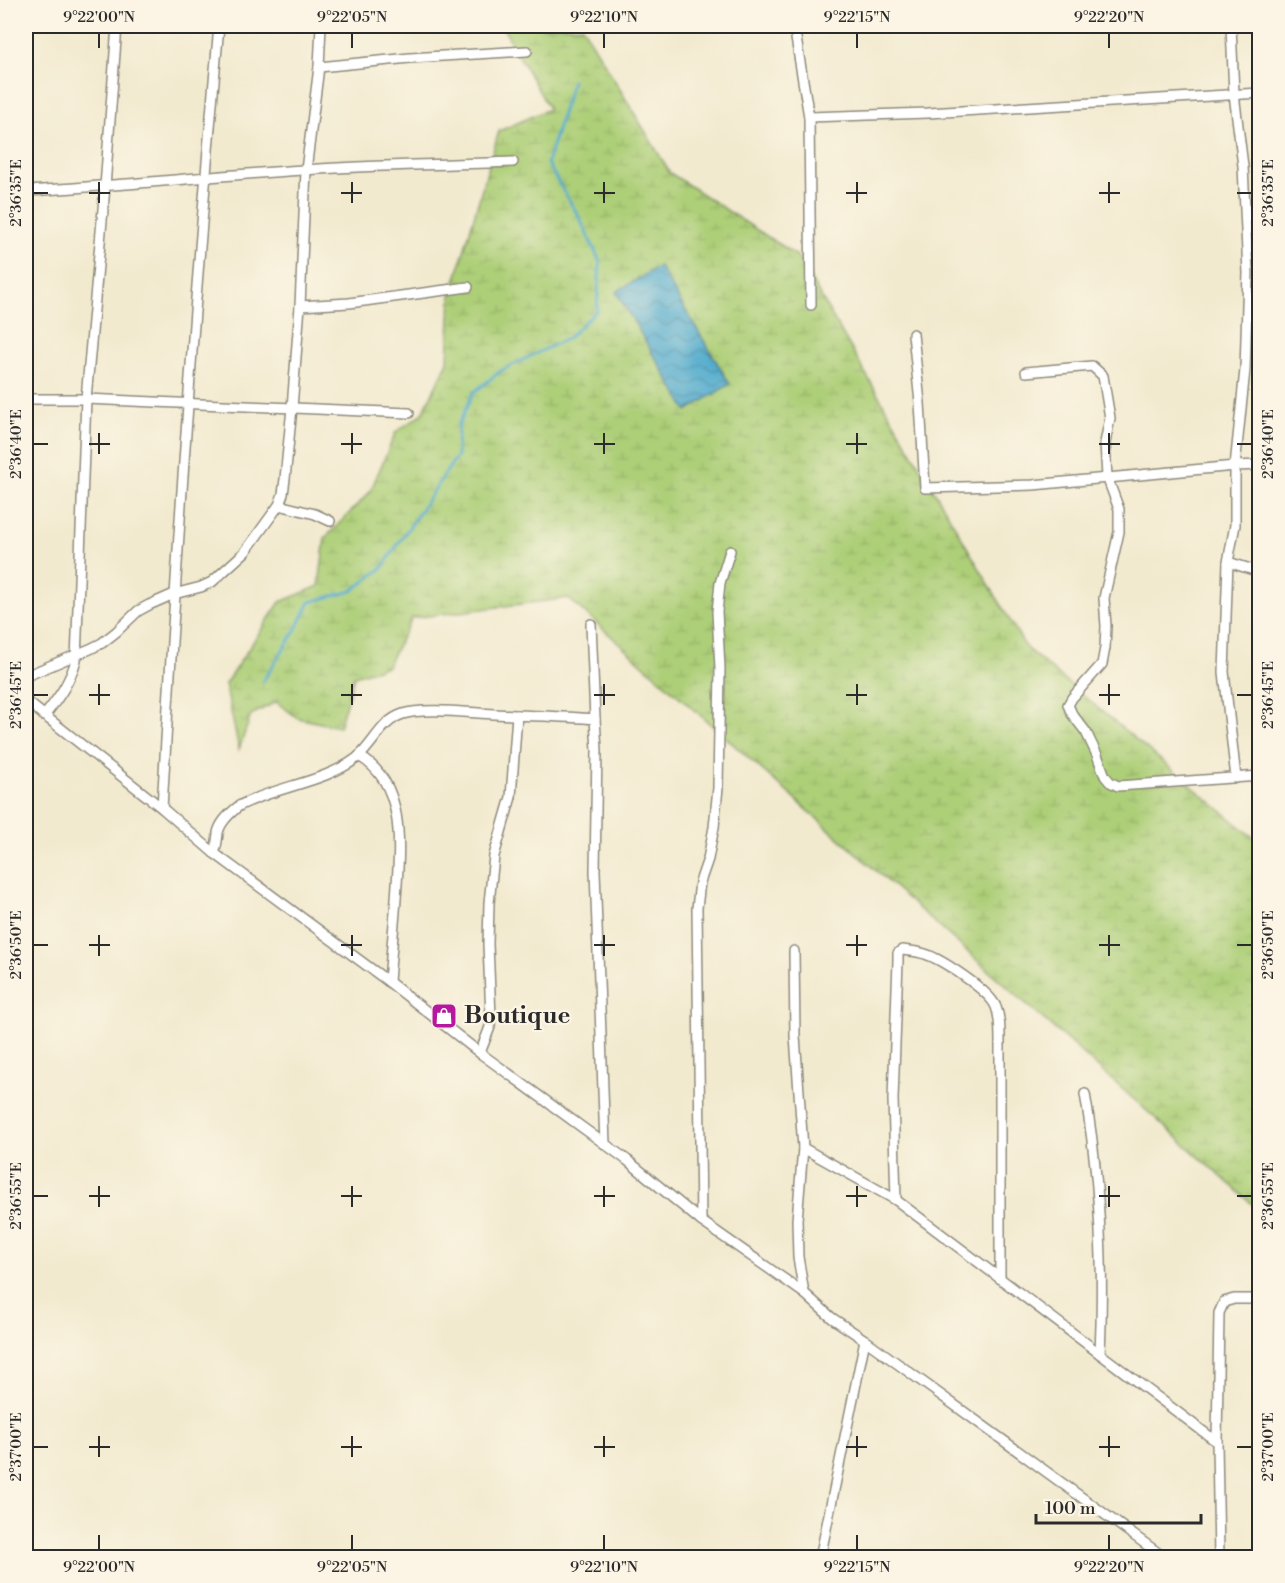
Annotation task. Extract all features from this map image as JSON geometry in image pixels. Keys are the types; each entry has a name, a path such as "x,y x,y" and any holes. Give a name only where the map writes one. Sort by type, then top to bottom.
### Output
{"street":[{"path":"44,716 68,682 76,655 86,399 117,26"},
{"path":"162,808 174,594 205,177 219,26"},
{"path":"26,676 102,642 116,632 138,610 174,594 212,582 245,552 279,505 283,494 292,408 300,306 306,170 319,67 321,26"},
{"path":"794,26 809,117 811,305"},
{"path":"1231,26 1234,94 1243,166 1248,273 1245,370 1235,466 1235,525 1228,562 1224,672 1236,778"},
{"path":"319,67 398,59 527,51"},
{"path":"809,117 928,113 1260,93"},
{"path":"26,191 105,187 306,170 513,162"},
{"path":"300,306 349,303 468,287"},
{"path":"913,334 925,488 1033,485 1260,465"},
{"path":"1026,372 1092,366 1103,376 1110,418 1105,443 1107,477 1119,509 1119,532 1104,598 1106,626 1102,664 1068,705 1086,732 1105,776 1118,786 1260,776"},
{"path":"26,399 86,399 409,413"},
{"path":"279,505 315,514 330,521"},
{"path":"701,1221 697,909 700,882 708,859 714,827 718,788 720,668 717,612 720,583 729,551"},
{"path":"1228,562 1260,572"},
{"path":"591,624 597,750 595,880 605,1144"},
{"path":"26,701 162,808 214,853 389,982 480,1053 627,1160 701,1221 804,1293 831,1318 865,1340 1165,1557"},
{"path":"214,853 220,827 233,810 350,763 388,723 402,714 415,711 449,711 595,719"},
{"path":"480,1053 490,1027 491,1017 488,944 494,856 511,797 517,715"},
{"path":"359,756 375,768 382,777 396,810 398,867 389,982"},
{"path":"896,1200 893,1099 898,953 902,950 926,954 963,976 995,1004 999,1017 1000,1278"},
{"path":"794,951 795,1036 803,1148 797,1220 798,1257 804,1293"},
{"path":"1085,1094 1095,1164 1100,1223 1102,1302 1100,1354"},
{"path":"803,1148 896,1200 1217,1442"},
{"path":"1219,1557 1217,1442 1219,1313 1224,1302 1234,1299 1260,1299"},
{"path":"820,1557 865,1340"}],"green space":[{"path":"502,26 582,26 670,173 797,256 1026,648 1259,842 1259,1210 568,598 412,618 387,666 354,676 339,727 298,718 276,702 251,715 239,749 225,684 280,602 319,586 325,538 370,492 396,432 422,414 448,362 451,296 499,131 549,109"}],"water":[{"path":"659,266 730,384 687,411 616,292"}],"waterway":[{"path":"263,681 296,630 310,602 352,591 382,568 457,456 458,426 473,393 502,370 568,338 597,310 600,262 579,217 547,163 572,81"}],"place":[{"name":"Boutique","path":"444,1016"}]}
